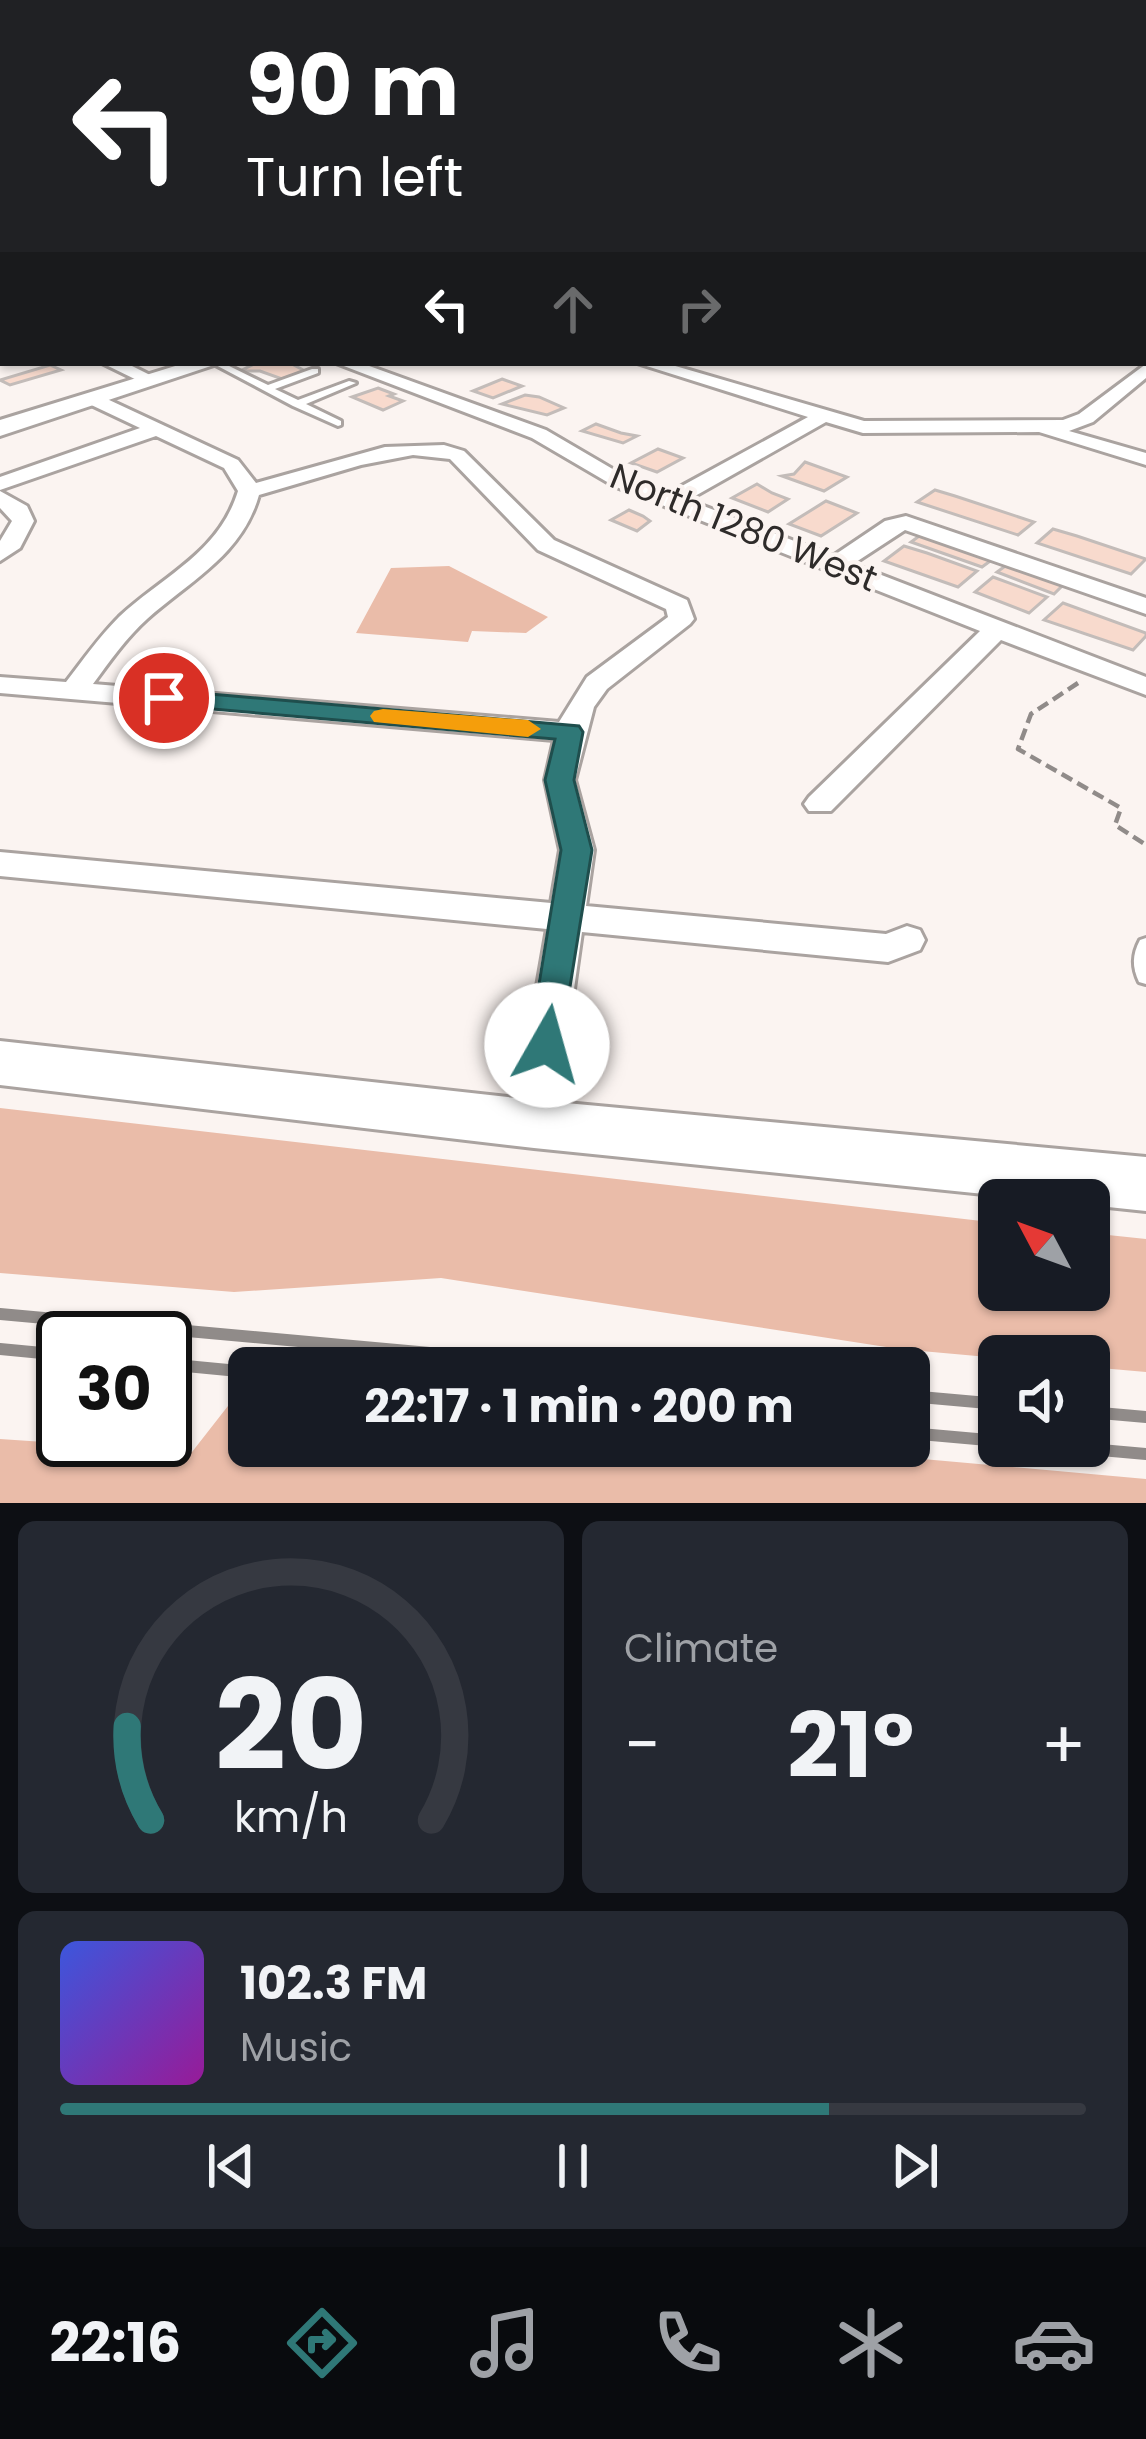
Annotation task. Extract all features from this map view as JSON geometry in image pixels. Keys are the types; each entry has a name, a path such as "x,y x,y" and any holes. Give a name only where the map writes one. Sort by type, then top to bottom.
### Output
{"street":[{"path":"118,366 151,380"},
{"path":"0,428 201,366"},
{"path":"656,366 821,417 884,430 1036,428 1078,422 1146,370"},
{"path":"696,378 722,366"},
{"name":"North 1280 West","path":"349,373 539,434 621,482 1146,687"},
{"path":"74,691 124,627 200,568 231,536 249,491 241,472 231,464 92,398"},
{"path":"671,501 821,417"},
{"path":"1036,428 1146,459"},
{"path":"0,484 157,429"},
{"path":"249,491 410,448 440,448 457,454 546,545 687,598 681,620 597,683 580,706 570,732 560,780 577,850 534,1124"},
{"path":"0,498 20,511 22,520 12,543 0,554"},
{"path":"836,565 885,531 906,523 1146,606"},
{"path":"820,804 998,628"},
{"path":"0,685 570,732"},
{"path":"0,864 887,947 907,940"},
{"path":"0,1063 534,1124 1146,1184"}],"lane":[{"path":"218,366 338,423"},
{"path":"266,388 315,371"},
{"path":"296,404 349,373"},
{"path":"1146,945 1141,956 1146,977"}],"path":[{"path":"1078,683 1041,702 1027,716 1018,749 1121,808 1115,825 1146,844"}],"shaded area":[{"path":"449,566 548,617 526,633 472,631 468,642 356,633 391,568"},
{"path":"0,1108 978,1221 978,1311 1110,1311 1110,1235 1146,1239 1146,1372 1110,1369 1110,1335 978,1335 978,1356 930,1352 930,1347 886,1347 441,1278 234,1292 0,1273"},
{"path":"228,1406 228,1467 930,1467 930,1460 1146,1479 1146,1503 0,1503 0,1439 36,1441 36,1467 192,1467 192,1452"}],"building":[{"path":"47,366 61,370 10,385 0,380"},
{"path":"250,366 296,366 305,371 282,379 260,371 240,371"},
{"path":"502,379 522,386 493,398 473,391"},
{"path":"378,388 403,401 383,410 352,397"},
{"path":"525,395 564,408 547,415 502,404"},
{"path":"596,424 637,436 623,443 582,431"},
{"path":"658,449 683,458 657,472 631,463"},
{"path":"805,462 847,477 824,491 782,476 794,474"},
{"path":"757,484 788,499 768,512 732,498"},
{"path":"935,490 1034,522 1018,535 917,502"},
{"path":"826,501 857,513 821,536 789,524"},
{"path":"629,510 650,521 637,531 611,520"},
{"path":"1053,529 1146,559 1131,574 1037,543"},
{"path":"922,534 993,559 982,567 911,542"},
{"path":"904,546 977,571 958,587 884,561"},
{"path":"1008,564 1064,584 1054,594 997,572"},
{"path":"993,577 1047,597 1029,613 975,592"},
{"path":"1063,603 1146,636 1133,650 1044,620"}],"railway":[{"path":"0,1314 364,1347"},
{"path":"0,1349 36,1352"},
{"path":"192,1367 228,1370"},
{"path":"930,1398 978,1402"},
{"path":"1110,1414 1146,1417"},
{"path":"930,1435 978,1439"},
{"path":"1110,1451 1146,1454"}],"slow traffic":[{"path":"383,716 528,729"}],"route":[{"path":"164,698 570,732 560,780 577,850 547,1045"}]}
